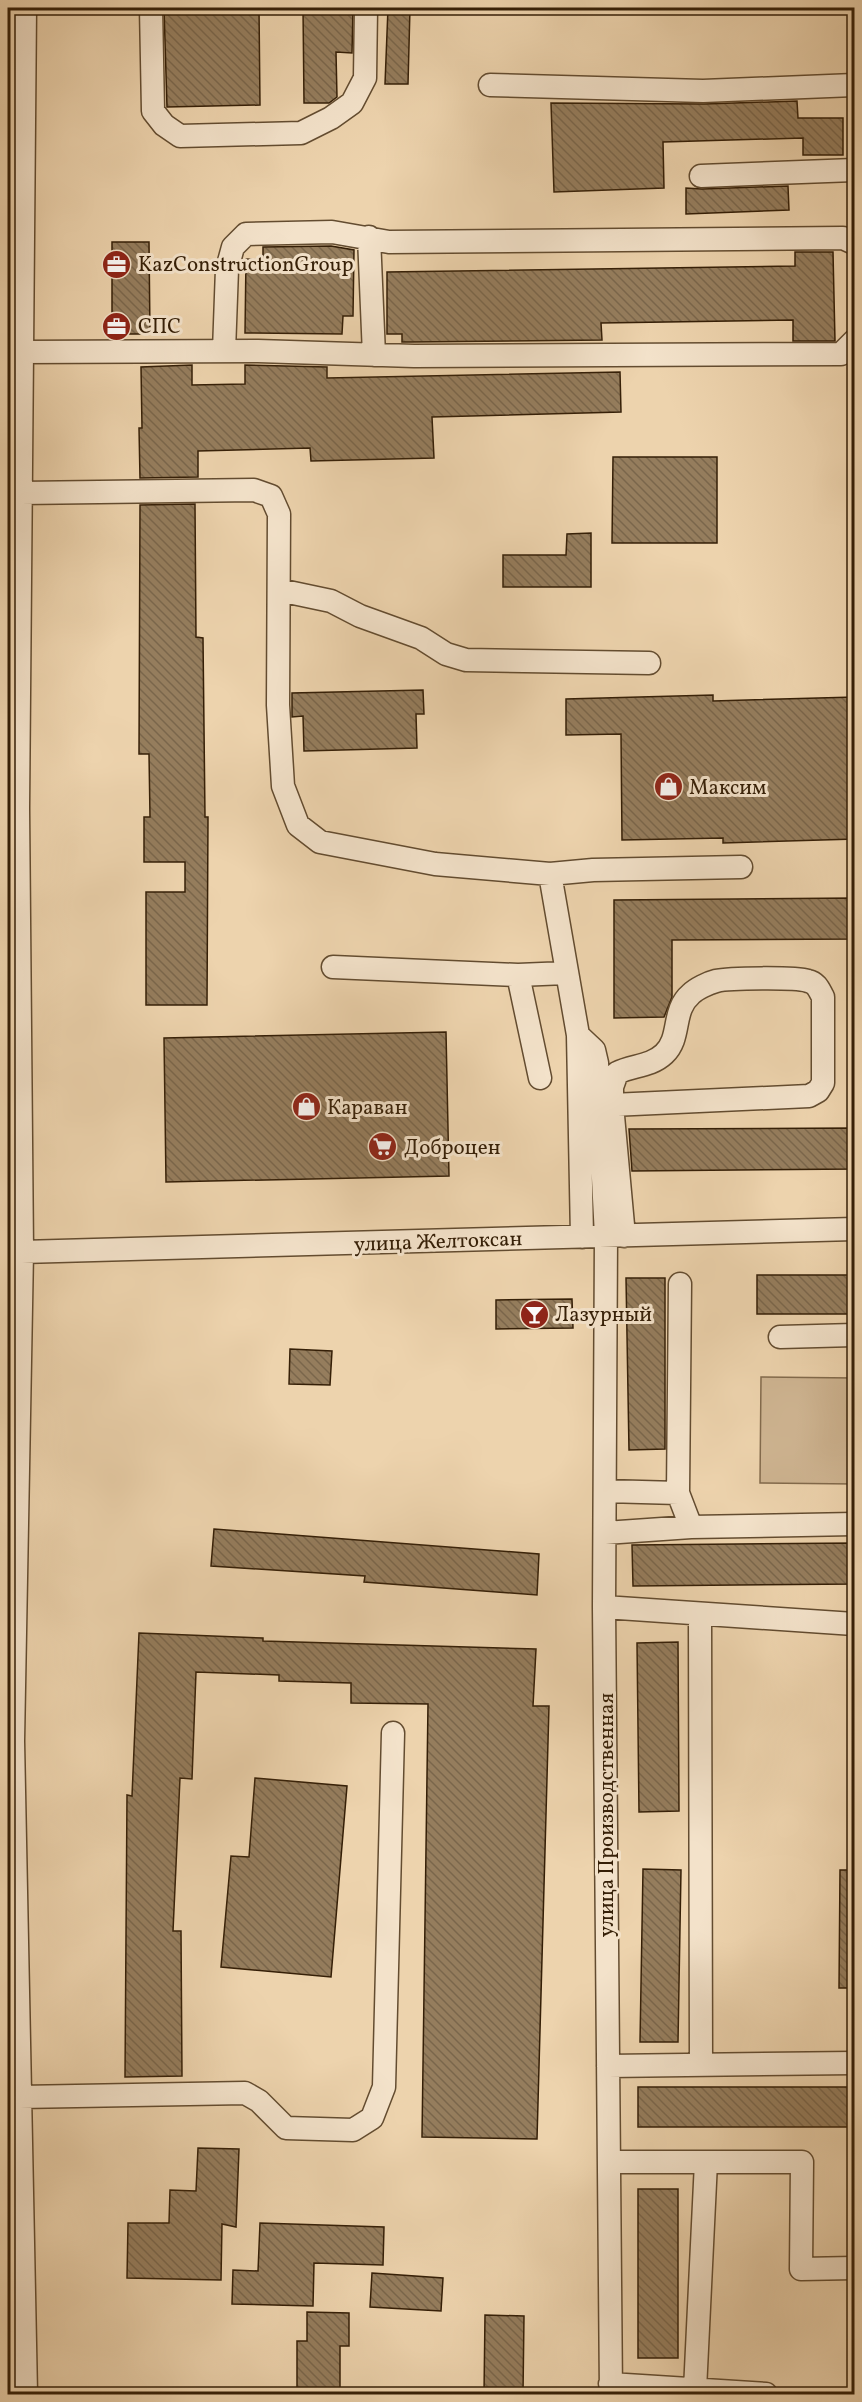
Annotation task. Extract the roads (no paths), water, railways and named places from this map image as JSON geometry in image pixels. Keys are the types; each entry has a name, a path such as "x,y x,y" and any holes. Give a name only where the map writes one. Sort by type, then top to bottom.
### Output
{"street":[{"path":"25,8 21,493 13,800 22,1252 13,1741 26,2394"},
{"path":"151,8 153,111 164,125 180,136 301,133 332,118 352,103 365,78 366,8"},
{"path":"490,85 703,91 855,85"},
{"path":"701,176 855,170"},
{"path":"224,351 227,269 233,247 246,234 332,232 389,242 843,238 855,243"},
{"path":"369,237 374,355"},
{"path":"22,352 224,351 374,355 841,354 855,341"},
{"path":"21,493 254,490 271,496 279,514 278,705 283,786 298,825 320,842 435,864 550,874 741,867"},
{"path":"279,590 331,601 360,616 421,638 446,654 466,660 649,663"},
{"path":"550,874 578,1035 582,1237"},
{"path":"333,967 518,975 567,973"},
{"path":"518,975 540,1078"},
{"path":"612,1105 809,1096 818,1091 823,1083 823,997 817,985 808,981 791,980 716,981 692,992 677,1015 676,1035 666,1053 656,1061 617,1073 612,1087 612,1105 615,1236"},
{"path":"578,1035 594,1050 597,1064 615,1236"},
{"name":"улица Желтоксан","path":"22,1252 855,1229"},
{"name":"улица Производственная","path":"611,2389 604,1607 605,1491 615,1236"},
{"path":"680,1284 678,1492 691,1527"},
{"path":"780,1337 855,1335"},
{"path":"605,1491 678,1492"},
{"path":"605,1533 691,1527 855,1524"},
{"path":"604,1607 855,1624"},
{"path":"700,1614 701,2065"},
{"path":"20,2097 245,2093 260,2101 286,2128 353,2130 372,2118 384,2087 393,1733"},
{"path":"608,2066 855,2063"},
{"path":"609,2162 802,2162 801,2269 855,2268"},
{"path":"695,2390 706,2162"},
{"path":"611,2389 766,2394"}],"place":[{"name":"KazConstructionGroup","path":"117,264"},
{"name":"СПС","path":"117,326"},
{"name":"Максим","path":"668,787"},
{"name":"Караван","path":"306,1107"},
{"name":"Доброцен","path":"383,1147"},
{"name":"Лазурный","path":"534,1314"}]}
